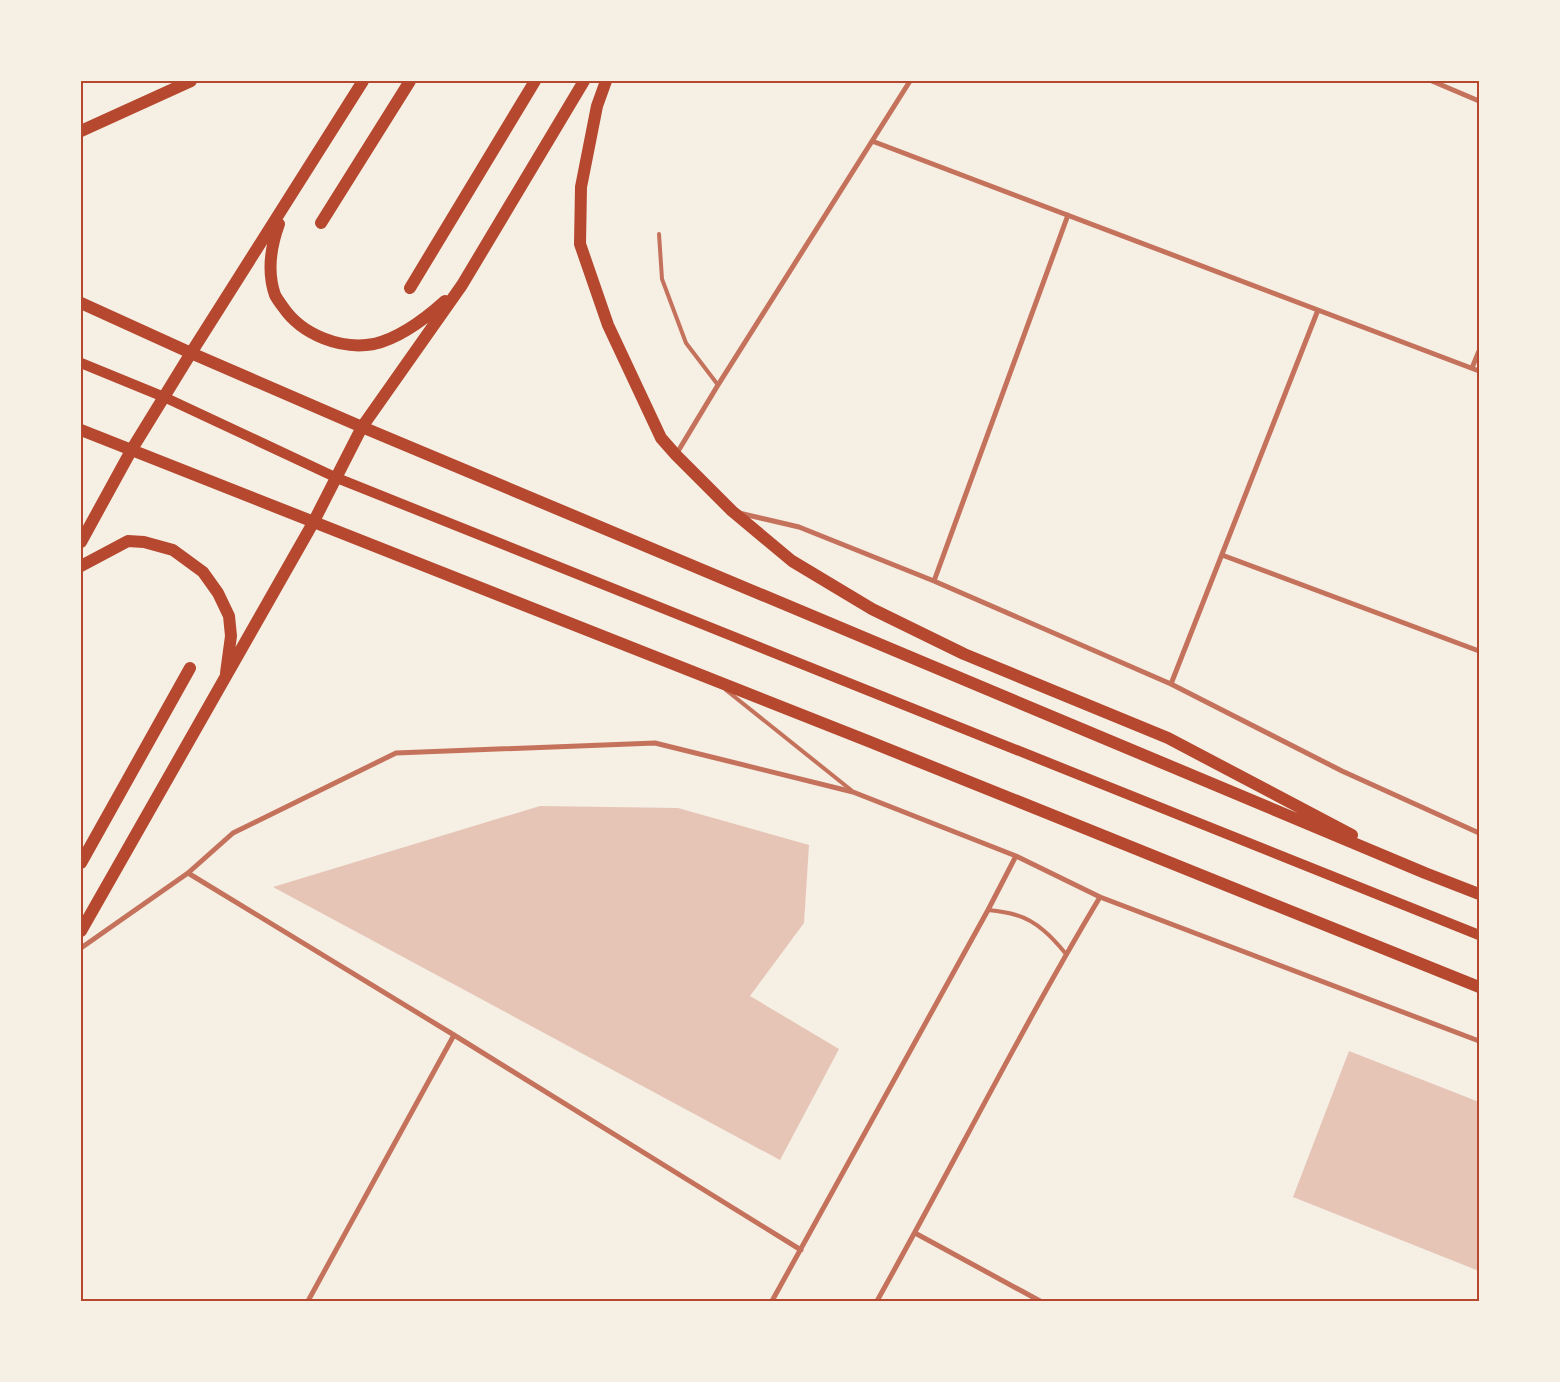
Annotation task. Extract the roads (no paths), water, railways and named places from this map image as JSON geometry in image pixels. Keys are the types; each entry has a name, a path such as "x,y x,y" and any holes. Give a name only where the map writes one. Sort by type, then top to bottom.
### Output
{"main road":[{"path":"81,131 191,81"},
{"path":"81,542 132,449 363,81"},
{"path":"321,223 410,81"},
{"path":"410,288 535,81"},
{"path":"81,931 314,523 362,427 462,285 584,81"},
{"path":"606,81 598,106 581,187 580,244 608,325 661,438 732,511 792,561 872,609 964,654 1168,738 1425,873"},
{"path":"286,202 274,239 270,271 275,296 290,317 310,332 331,342 357,346 375,344 396,335 432,313 462,285"},
{"path":"81,303 362,427 1479,894"},
{"path":"81,363 164,397 337,478 1479,935"},
{"path":"81,430 887,748 1479,987"},
{"path":"81,566 128,541 144,542 173,550 203,572 218,594 229,616 231,636 224,681"},
{"path":"81,863 190,668"}],"street":[{"path":"676,455 718,385 910,81"},
{"path":"1432,81 1479,100"},
{"path":"872,141 1479,370"},
{"path":"934,581 1068,215"},
{"path":"1171,684 1318,310"},
{"path":"1472,368 1479,351"},
{"path":"732,511 799,527 934,581 1171,684 1342,770 1479,832"},
{"path":"1222,555 1479,651"},
{"path":"81,948 188,873 233,833 396,753 655,743 852,792 1016,856 1100,897 1479,1041"},
{"path":"772,1301 1016,856"},
{"path":"188,873 801,1250"},
{"path":"876,1301 915,1233 1066,954 1100,897"},
{"path":"308,1301 454,1035"},
{"path":"915,1233 1040,1301"}],"lane":[{"path":"659,234 662,279 686,343 718,385"},
{"path":"712,680 852,792"},
{"path":"988,910 1017,915 1034,923 1051,936 1066,954"}]}
